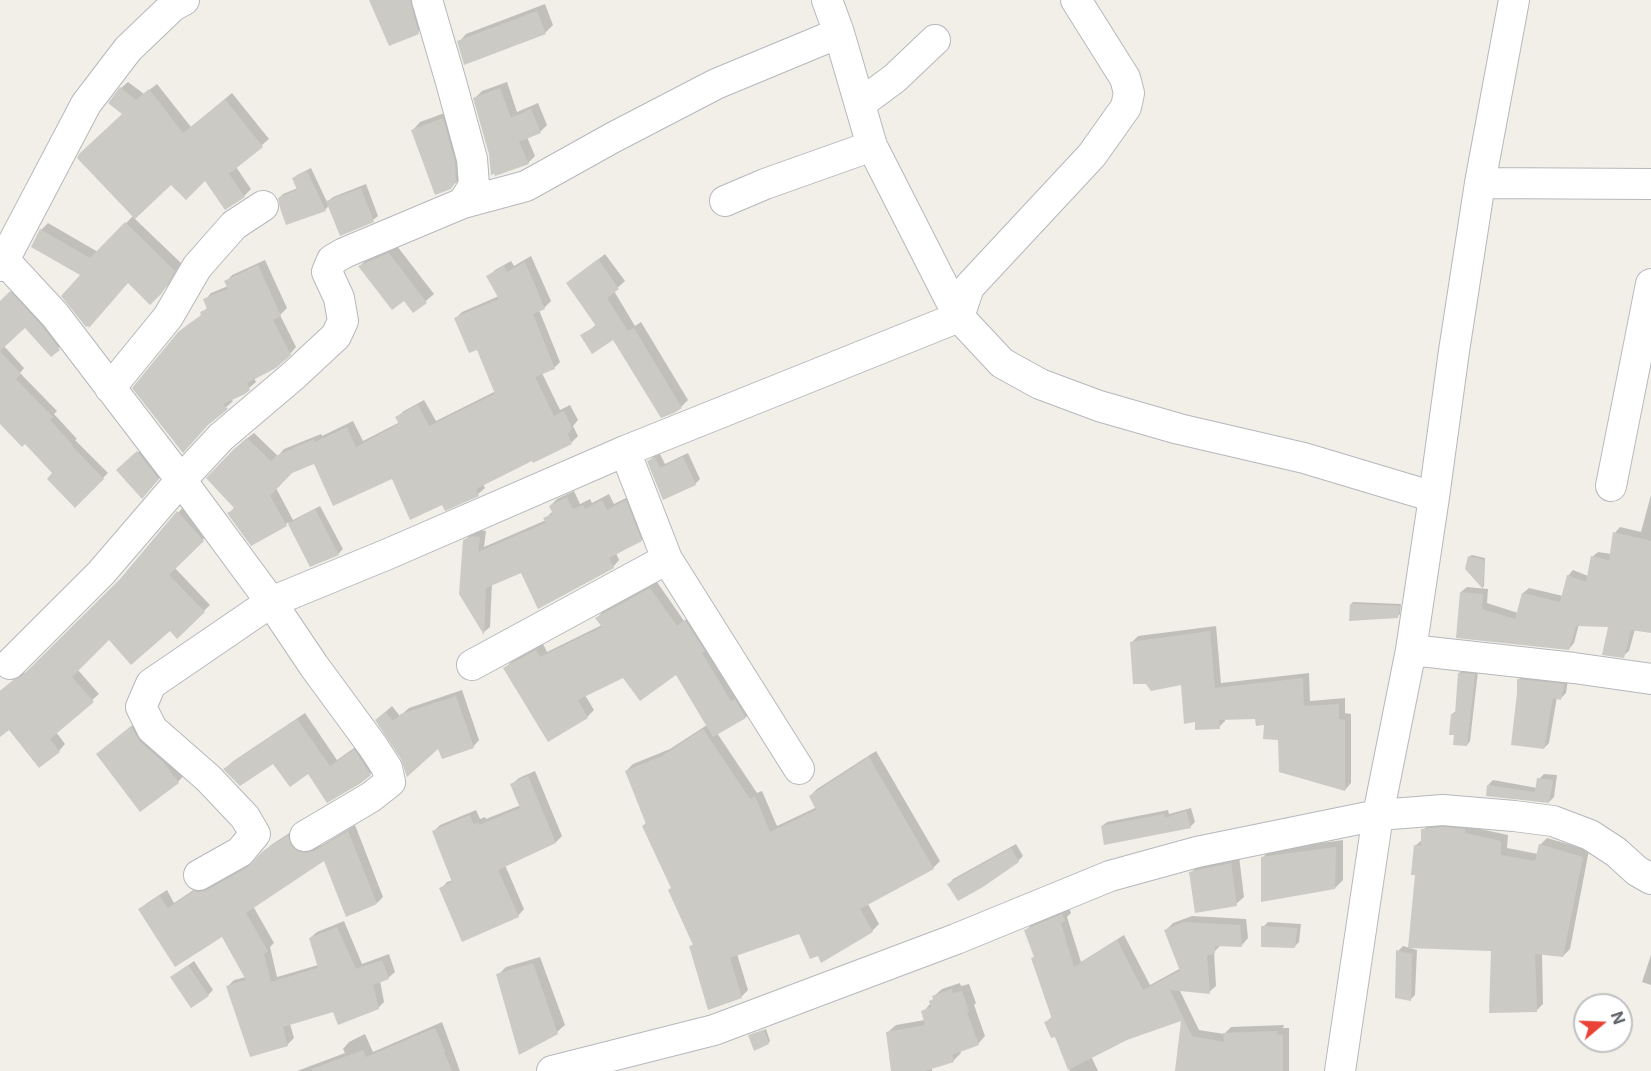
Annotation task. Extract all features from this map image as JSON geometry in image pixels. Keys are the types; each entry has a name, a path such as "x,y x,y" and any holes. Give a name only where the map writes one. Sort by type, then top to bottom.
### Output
{"street":[{"path":"427,0 472,159 474,185 463,203"},
{"path":"827,0 873,146 959,317 1002,363 1040,384 1099,406 1179,429 1304,458 1434,497"},
{"path":"199,875 240,852 255,834 245,818 208,778 152,729 141,707 151,684 270,602 625,452 959,317 969,287 1092,154 1126,106 1129,93 1125,78 1076,0"},
{"path":"1340,1071 1378,815 1411,650 1480,183 1514,0"},
{"path":"176,2 128,49 86,104 2,263 55,315 182,480 387,768 390,782 371,797 305,836"},
{"path":"10,664 101,573 221,437 336,336 343,321 339,298 327,273 332,260 463,203 526,186 716,84 839,33"},
{"path":"860,104 895,78 935,40"},
{"path":"725,201 765,184 873,146"},
{"path":"1480,183 1651,184"},
{"path":"110,388 168,316 197,267 234,225 263,206"},
{"path":"1611,486 1651,284"},
{"path":"625,452 667,559 799,769"},
{"path":"472,665 667,559"},
{"path":"1411,650 1651,679"},
{"path":"552,1071 714,1030 956,939 1110,876 1197,852 1378,815 1443,810 1553,821 1590,835 1651,879"}],"building":[{"path":"369,0 410,0 419,34 389,46"},
{"path":"537,11 546,34 464,65 457,41"},
{"path":"120,87 136,100 149,89 183,133 225,99 263,147 229,174 245,197 225,210 205,181 186,200 171,185 135,219 77,158 122,114 108,103"},
{"path":"500,88 511,118 531,109 541,133 519,142 529,164 495,176 491,175 489,154 473,98"},
{"path":"443,118 455,162 456,181 451,189 435,195 411,130"},
{"path":"307,171 326,211 286,225 278,198 297,190 292,178"},
{"path":"361,188 374,222 340,236 326,201"},
{"path":"125,222 175,271 162,293 150,305 128,283 89,328 86,327 61,296 80,275 31,247 40,229 90,258"},
{"path":"389,253 427,303 413,313 404,301 392,310 358,266"},
{"path":"598,259 619,289 607,298 628,331 634,328 682,408 674,413 661,418 613,340 592,354 580,335 596,326 566,283"},
{"path":"525,262 545,309 533,314 555,369 535,377 554,416 564,411 572,428 568,434 572,444 476,489 479,496 445,511 442,505 410,520 392,479 333,506 314,464 292,473 270,496 287,526 251,546 227,513 235,509 206,478 233,450 247,438 271,461 276,456 314,439 315,442 347,427 356,447 399,424 395,417 418,405 429,426 495,394 477,350 469,353 454,318 499,299 486,276 504,266 507,272"},
{"path":"258,265 281,316 273,320 291,355 276,368 247,383 250,390 245,394 223,404 228,409 208,425 183,453 132,388 178,332 201,315 200,312 207,309 203,299 228,289 224,281"},
{"path":"10,291 60,350 51,357 25,328 0,351 0,301"},
{"path":"0,351 21,374 16,379 53,417 50,420 104,479 75,508 47,479 52,473 25,444 22,447 0,424"},
{"path":"137,451 159,479 142,499 116,470"},
{"path":"655,457 660,468 683,457 696,485 663,500 647,461"},
{"path":"567,497 573,509 583,505 585,509 602,500 607,510 626,500 642,541 609,558 614,568 538,609 521,573 486,588 484,635 459,594 463,540 472,536 480,537 478,552 546,523 543,518 553,514 549,506"},
{"path":"315,509 339,555 310,567 288,524"},
{"path":"177,511 204,541 169,575 205,612 177,639 170,631 131,665 109,640 72,677 94,702 50,739 60,752 39,768 9,730 0,737 0,691 22,676 120,579"},
{"path":"1613,532 1651,541 1651,633 1631,630 1624,658 1602,655 1608,627 1576,626 1569,650 1456,638 1460,592 1483,594 1482,609 1515,619 1522,593 1560,602 1567,575 1586,582 1591,556 1609,560"},
{"path":"1468,556 1484,560 1483,589 1465,569"},
{"path":"650,588 677,626 685,620 705,651 702,653 731,701 735,699 746,718 713,737 676,675 640,701 623,678 578,700 588,718 548,742 503,668 536,650 540,657 602,627 595,618"},
{"path":"1350,604 1400,606 1398,618 1349,621"},
{"path":"1210,631 1215,688 1303,678 1304,706 1339,704 1339,719 1345,720 1345,791 1279,772 1278,740 1263,739 1264,725 1256,726 1255,719 1219,720 1220,729 1195,730 1195,722 1184,724 1181,685 1151,691 1146,684 1133,684 1130,642"},
{"path":"1458,673 1475,674 1467,746 1453,745 1454,735 1449,735 1451,714 1455,714"},
{"path":"1517,679 1564,684 1561,700 1553,698 1544,749 1511,745"},
{"path":"456,696 474,748 442,759 438,749 407,777 401,759 375,720 385,712 393,721 401,714"},
{"path":"297,719 330,766 354,749 371,775 327,803 308,774 290,787 273,764 240,786 223,769"},
{"path":"131,726 140,742 162,761 179,783 140,812 96,754"},
{"path":"703,729 750,799 755,796 770,832 816,810 809,796 869,757 934,869 860,909 873,932 821,963 818,956 810,959 799,934 730,958 742,998 708,1010 689,946 693,945 668,890 671,888 642,826 646,824 625,771 662,756"},
{"path":"528,776 556,843 498,870 519,917 462,942 439,888 452,882 432,831 470,815 473,824 478,823 479,825 520,808 510,784"},
{"path":"1537,778 1553,780 1549,803 1486,796 1487,785 1535,792"},
{"path":"1186,811 1191,828 1104,845 1101,826 1164,814 1165,818"},
{"path":"1443,827 1465,829 1465,833 1501,841 1501,855 1535,861 1539,844 1583,857 1563,957 1535,954 1537,1012 1489,1013 1491,951 1408,948 1415,875 1411,875 1414,845 1421,846 1421,829"},
{"path":"348,831 377,904 346,917 324,861 246,913 268,951 264,954 271,982 318,968 309,938 337,927 356,969 382,960 389,979 373,985 379,1009 338,1025 333,1012 283,1027 288,1046 250,1057 226,986 246,980 222,937 175,967 138,909 160,896 168,908 194,891 207,890 248,867 263,851 288,835 291,845 297,851 306,853 314,851"},
{"path":"1336,847 1335,889 1261,902 1261,857"},
{"path":"1011,848 1019,862 958,901 947,884"},
{"path":"1231,863 1237,906 1195,913 1189,872"},
{"path":"1062,914 1065,921 1061,923 1074,967 1117,940 1143,990 1180,971 1164,930 1184,922 1240,925 1242,947 1215,946 1215,953 1207,956 1210,994 1170,990 1192,1036 1224,1042 1223,1033 1278,1031 1277,1034 1283,1035 1283,1071 1175,1071 1181,1021 1127,1040 1068,1070 1055,1037 1051,1038 1044,1022 1052,1019 1024,930"},
{"path":"1261,926 1297,928 1295,948 1261,947"},
{"path":"1396,950 1412,954 1411,1001 1395,998"},
{"path":"533,963 558,1034 519,1055 496,974"},
{"path":"188,965 209,996 191,1008 170,977"},
{"path":"952,989 953,993 962,991 979,1045 952,1055 954,1062 925,1071 891,1071 886,1032 925,1025 921,1011 931,1007 929,1001 933,999 932,996"},
{"path":"435,1028 452,1071 312,1071 312,1069 363,1050 366,1057"},
{"path":"764,1030 769,1044 754,1051 748,1035"}]}
